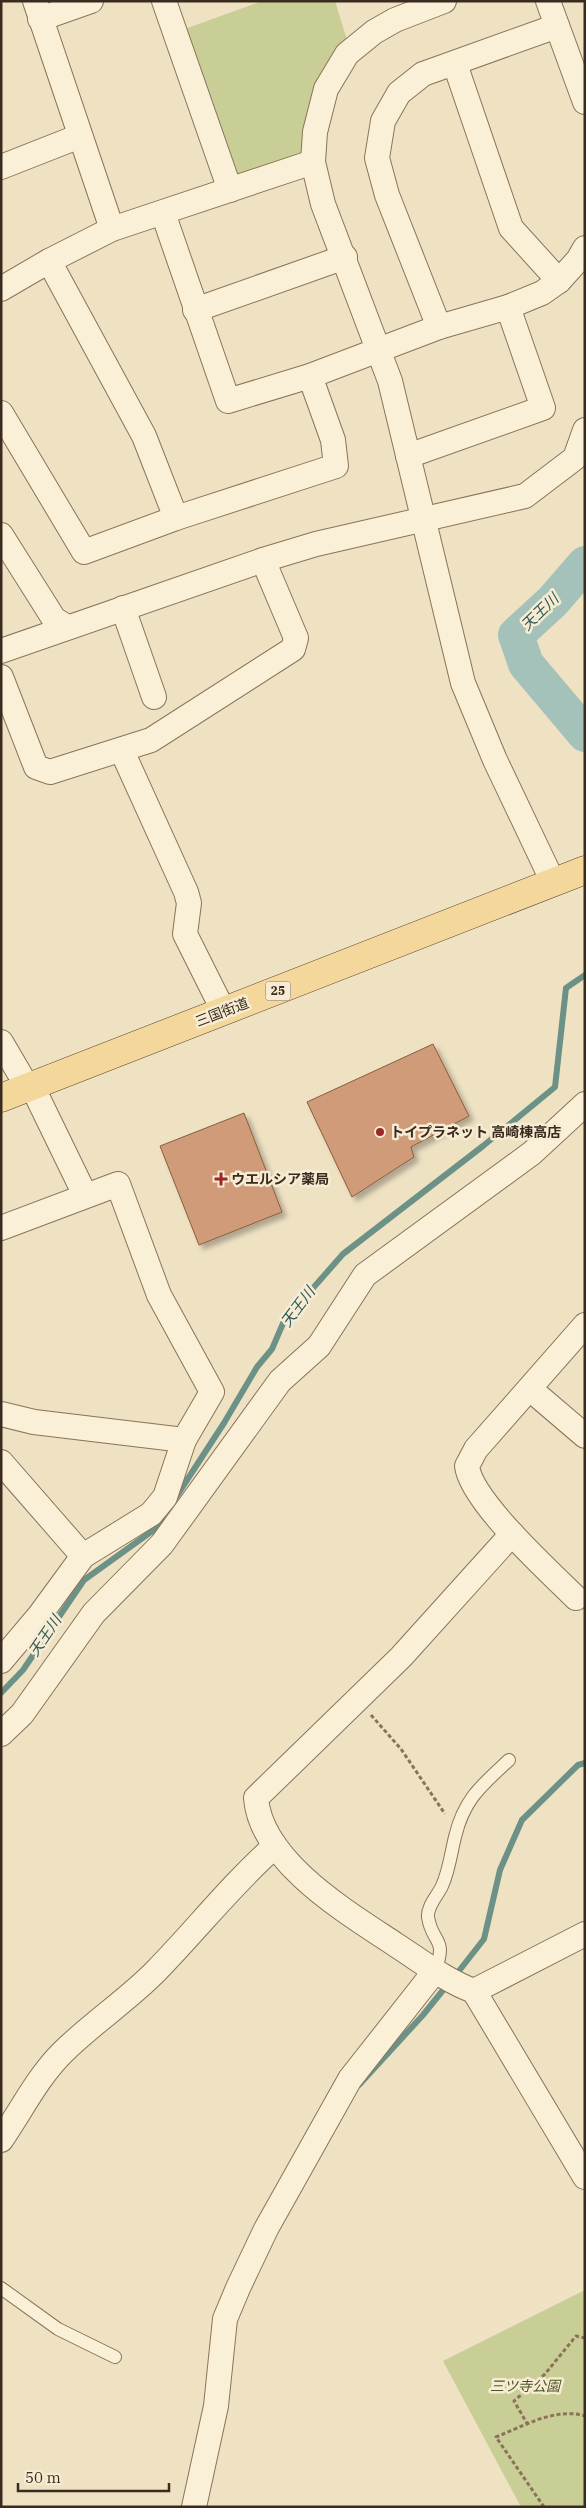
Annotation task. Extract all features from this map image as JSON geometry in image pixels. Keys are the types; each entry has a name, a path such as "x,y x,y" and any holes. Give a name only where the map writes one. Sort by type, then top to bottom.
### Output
{"main road":[{"name":"25","path":"554,882 585,870"},
{"name":"三国街道","path":"1,1098 554,882"}],"street":[{"path":"91,1 37,10 112,229"},
{"path":"164,1 230,190"},
{"path":"548,1 585,102"},
{"path":"439,2 395,20 374,32 347,54 326,89 315,132 312,162 323,204 380,349 463,683 495,760 554,882"},
{"path":"439,327 387,194 377,158 383,121 399,93 423,74 557,26"},
{"path":"455,64 511,228 559,281"},
{"path":"1,167 80,136"},
{"path":"1,289 49,261 112,229 312,162"},
{"path":"163,213 228,401 310,376 439,327 508,306 542,293 559,281 585,248"},
{"path":"195,310 344,257"},
{"path":"49,261 144,436 176,518"},
{"path":"408,456 543,408 508,306"},
{"path":"1,413 84,552 176,518 336,466 333,440 310,376"},
{"path":"1,651 263,560 316,544 525,496 575,458 585,430"},
{"path":"1,536 54,619 67,627"},
{"path":"1,677 36,766 50,772 122,751 151,740 293,649 296,638 263,560"},
{"path":"124,608 154,697"},
{"path":"122,751 186,892 188,903 185,934 224,1012"},
{"path":"1,1042 30,1087 85,1196"},
{"path":"1,1734 27,1708 94,1612 162,1544 280,1381 319,1346 365,1276 532,1153 585,1104"},
{"path":"1,1228 118,1184 159,1295 212,1392 184,1440 165,1497 151,1514 82,1556 39,1616 1,1661"},
{"path":"576,1598 512,1534 472,1485 467,1466 476,1449 585,1325"},
{"path":"530,1389 585,1436"},
{"path":"1,1414 34,1422 184,1440"},
{"path":"1,1462 82,1556"},
{"path":"512,1534 401,1657 256,1798 257,1810 275,1846 330,1901 435,1971 474,1991 585,2177"},
{"path":"1,2140 46,2071 63,2052 151,1976 200,1926 255,1864 275,1846"},
{"path":"474,1991 585,1934"},
{"path":"194,2507 216,2406 225,2319 238,2288 266,2229 350,2079 435,1971"}],"lane":[{"path":"435,1971 442,1946 428,1916 443,1885 456,1830 475,1791 509,1760"},
{"path":"1,2288 58,2329 115,2357"}],"path":[{"path":"358,1699 401,1749 456,1830"},
{"path":"528,2424 514,2401 545,2374 576,2336 585,2338"},
{"path":"544,2507 496,2437 557,2413 574,2412 585,2416"}],"green space":[{"path":"262,1 335,1 348,43 305,154 244,177 228,167 182,30"},
{"name":"三ツ寺公園","path":"585,2290 585,2507 521,2507 443,2361"}],"building":[{"name":"トイプラネット 高崎棟高店","path":"433,1044 469,1116 411,1147 414,1157 352,1197 307,1102"},
{"name":"ウエルシア薬局","path":"244,1113 282,1212 199,1245 160,1146"}],"waterway":[{"name":"天王川","path":"585,564 553,601 516,635 526,664 585,734"},
{"name":"天王川","path":"176,1497 224,1423 257,1367 272,1349 284,1321 343,1254 483,1146 555,1087 566,988 585,975"},
{"name":"天王川","path":"1,1693 23,1670 84,1580 155,1529 163,1516"},
{"path":"455,1976 484,1939 500,1870 522,1820 578,1765 585,1763"},
{"path":"359,2085 423,2015 448,1984"}],"place":[{"name":"トイプラネット 高崎棟高店","path":"380,1132"},
{"name":"ウエルシア薬局","path":"221,1179"}]}
